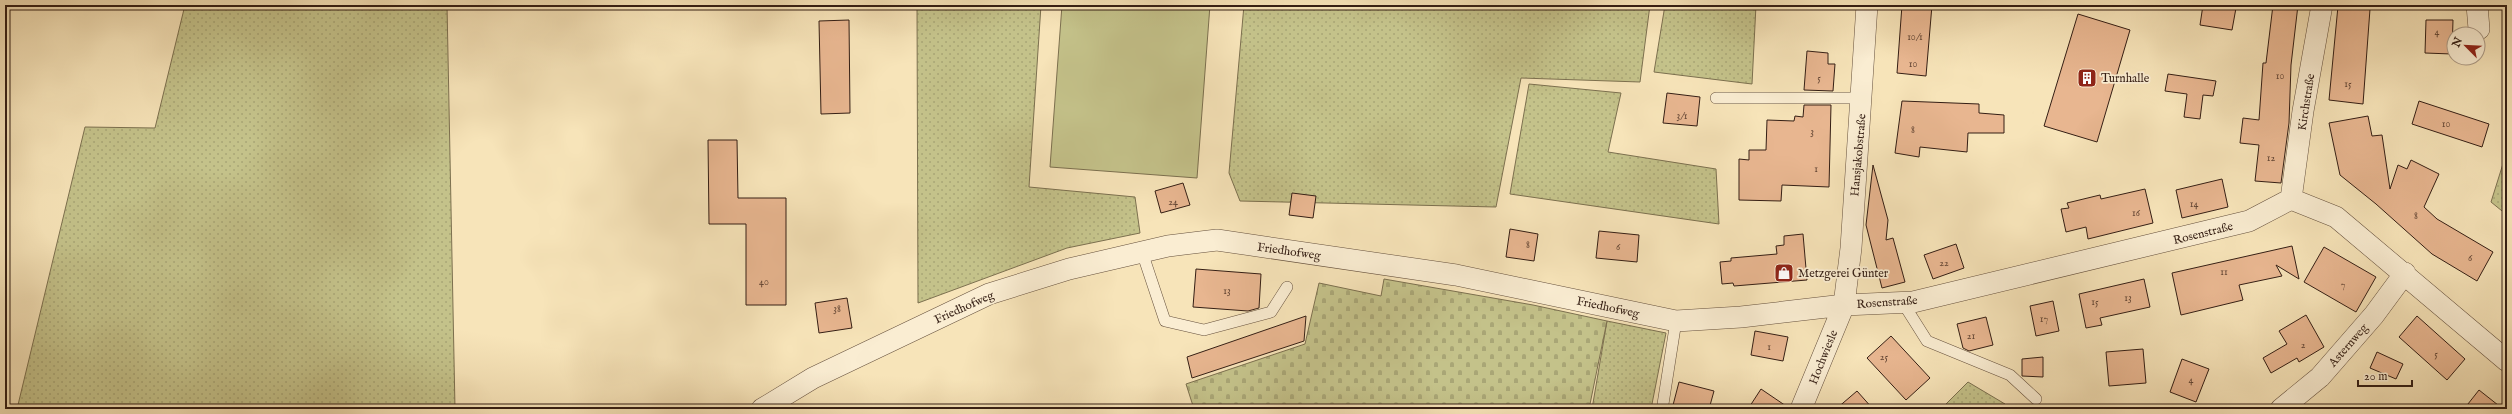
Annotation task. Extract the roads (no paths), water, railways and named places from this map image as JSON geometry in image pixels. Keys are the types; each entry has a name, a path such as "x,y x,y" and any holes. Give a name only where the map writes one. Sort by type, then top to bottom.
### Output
{"street":[{"name":"Hansjakobstraße","path":"1844,305 1851,248 1867,5"},
{"name":"Kirchstraße","path":"2291,199 2322,5"},
{"path":"2477,5 2479,26"},
{"path":"2291,199 2336,217 2405,273 2507,361"},
{"name":"Rosenstraße","path":"1844,305 1903,303 2185,238 2249,221 2291,199"},
{"name":"Friedhofweg","path":"762,409 814,378 989,294 1068,269 1142,252 1217,240 1456,275 1676,322 1741,317 1844,305"},
{"name":"Asternweg","path":"2281,409 2320,377 2374,315 2405,273"},
{"name":"Hochwiesle","path":"1804,408 1844,305"}],"lane":[{"path":"1716,98 1862,98"},
{"path":"1142,252 1165,322 1204,330 1271,312 1287,287"},
{"path":"1903,303 1927,341 2010,375 2036,399"},
{"path":"1663,404 1676,322"}],"place":[{"name":"Turnhalle","path":"2087,78"},
{"name":"Metzgerei Günter","path":"1784,273"}]}
